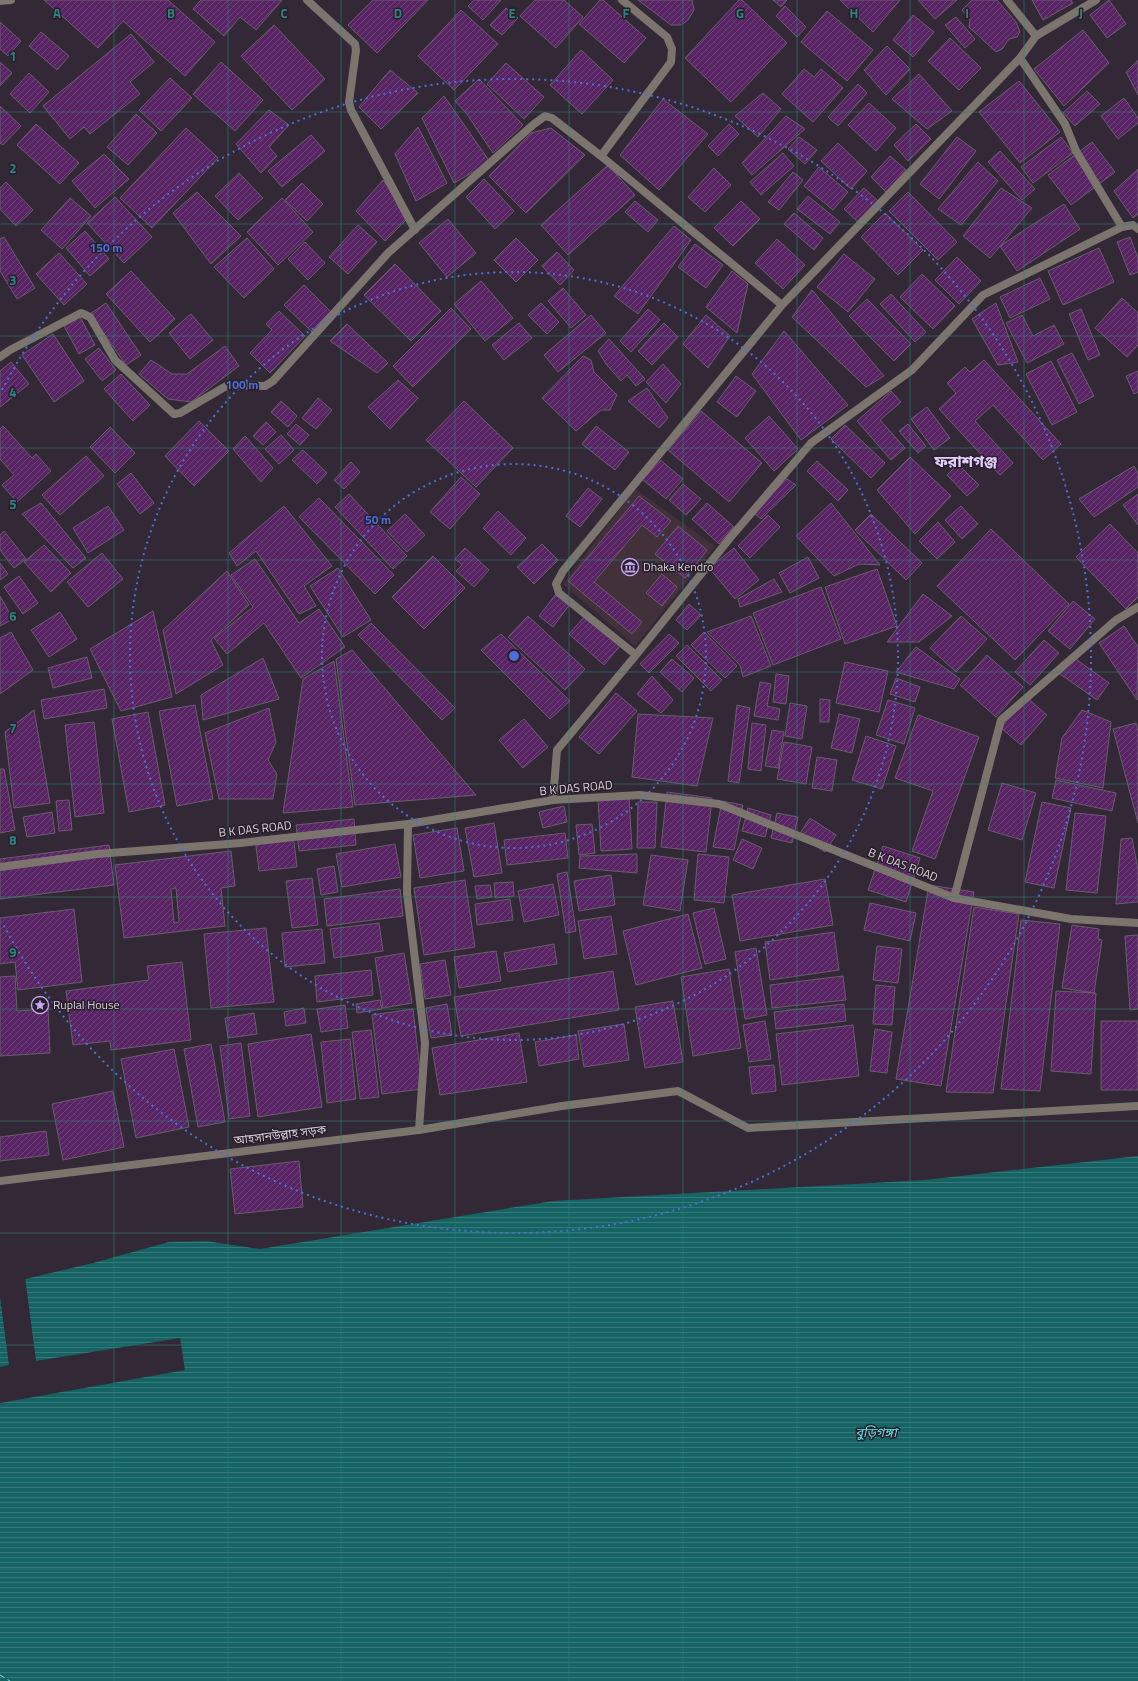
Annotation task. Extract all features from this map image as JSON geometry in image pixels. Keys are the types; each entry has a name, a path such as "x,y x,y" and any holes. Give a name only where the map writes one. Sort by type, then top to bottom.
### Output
{"street":[{"path":"0,0 11,0"},
{"path":"307,0 355,44 356,50 349,102 351,110 415,230"},
{"path":"601,156 671,62 672,50 667,37 622,0"},
{"path":"1007,0 1036,36"},
{"path":"636,655 559,593 556,584 563,571 782,305 1020,58 1036,36 1096,0"},
{"path":"1020,58 1065,124 1076,151 1122,227"},
{"path":"0,357 81,313 90,317 115,360 174,414 180,413 228,385 265,386 273,381 388,253 545,116 552,118 601,156 782,305"},
{"path":"554,800 557,750 730,538 811,443 912,370 983,295 1122,227 1132,225 1138,229"},
{"path":"954,898 1001,720 1116,620 1138,607"},
{"name":"B K DAS ROAD","path":"0,867 97,854 240,843 408,824 554,800 640,795 719,804 954,898 1071,919 1138,923"},
{"path":"408,824 407,893 425,1043 419,1130"},
{"name":"আহসানউল্লাহ সড়ক","path":"0,1181 419,1130 562,1106 678,1091 748,1128 1138,1106"}],"shaded area":[{"path":"635,489 715,546 635,646 563,584"}],"water":[{"name":"বুড়িগঙ্গা","path":"1138,1156 1138,1681 0,1681 0,1285 93,1263 169,1242 206,1241 260,1249 553,1201 925,1180"}],"pier":[{"path":"25,1277 36,1361 180,1338 185,1370 0,1403 0,1367 9,1365 0,1297 0,1283"}],"building":[{"path":"44,0 168,0 215,42 185,76 123,21 98,48"},
{"path":"201,0 282,0 256,30 240,17 224,36 193,9"},
{"path":"373,0 428,0 377,53 348,25"},
{"path":"474,0 501,0 483,20 468,6"},
{"path":"535,0 564,0 583,17 556,48 520,16"},
{"path":"600,0 603,0 646,38 624,63 579,24"},
{"path":"638,0 692,0 694,10 688,20 681,25 671,25"},
{"path":"739,0 742,0 787,43 731,102 685,58"},
{"path":"773,0 787,0 781,7"},
{"path":"840,0 900,0 873,32"},
{"path":"918,0 957,0 935,19"},
{"path":"972,0 997,0 1016,22 1020,32 1017,37 1009,39 1002,49 996,52 969,27 970,20 962,10"},
{"path":"1032,0 1071,0 1073,3 1043,20"},
{"path":"1109,0 1126,24 1107,38 1090,15"},
{"path":"785,6 806,27 797,37 776,16"},
{"path":"506,8 518,18 502,35 490,25"},
{"path":"461,10 498,44 454,90 418,56"},
{"path":"827,11 873,50 847,81 801,42"},
{"path":"913,15 934,32 913,57 893,40"},
{"path":"956,17 975,39 965,48 945,25"},
{"path":"0,22 21,41 8,56 0,49"},
{"path":"274,25 325,79 292,110 241,56"},
{"path":"1083,30 1109,63 1064,106 1034,69"},
{"path":"41,32 69,56 57,70 29,46"},
{"path":"131,34 154,62 130,82 140,94 90,134 84,127 70,139 43,106"},
{"path":"950,38 981,68 959,90 928,61"},
{"path":"887,46 910,69 886,95 864,70"},
{"path":"581,50 613,80 582,114 550,85"},
{"path":"1138,60 1138,95 1126,72"},
{"path":"0,62 12,73 0,86"},
{"path":"221,62 263,100 235,131 193,94"},
{"path":"506,63 544,97 524,119 487,84"},
{"path":"804,69 814,77 821,69 843,88 813,122 782,94"},
{"path":"390,70 418,93 381,129 359,107"},
{"path":"29,73 49,92 30,113 10,94"},
{"path":"919,74 952,111 927,129 892,99"},
{"path":"170,78 192,98 161,131 139,110"},
{"path":"479,79 523,125 493,153 466,113 455,101"},
{"path":"1019,81 1060,132 1020,163 979,112"},
{"path":"858,84 867,93 838,126 828,117"},
{"path":"1087,91 1100,104 1075,126 1063,113"},
{"path":"763,93 781,109 758,137 735,116"},
{"path":"444,96 490,162 454,183 422,118"},
{"path":"1124,98 1138,118 1138,123 1118,139 1101,116"},
{"path":"663,99 708,134 659,190 620,155"},
{"path":"869,103 896,128 876,151 848,125"},
{"path":"0,106 21,126 3,145 0,143"},
{"path":"269,110 289,125 269,147 277,156 261,173 236,144"},
{"path":"136,114 157,133 128,165 107,147"},
{"path":"786,116 805,129 752,175 742,163"},
{"path":"36,124 79,163 60,184 17,145"},
{"path":"729,124 739,134 718,156 708,146"},
{"path":"916,124 931,139 908,161 894,145"},
{"path":"418,127 447,183 416,201 395,154"},
{"path":"186,128 218,158 152,228 120,198"},
{"path":"551,128 585,155 526,213 489,176 531,133"},
{"path":"311,135 325,151 282,187 268,171"},
{"path":"799,137 817,150 805,164 788,149"},
{"path":"957,137 976,151 939,199 920,184"},
{"path":"1061,137 1073,153 1033,183 1021,167"},
{"path":"1092,142 1115,172 1071,205 1048,175"},
{"path":"838,143 867,171 851,189 821,161"},
{"path":"1000,151 1035,189 1022,200 988,162"},
{"path":"783,153 794,166 761,195 750,182"},
{"path":"104,154 129,179 95,208 72,181"},
{"path":"890,156 906,170 886,192 871,177"},
{"path":"978,162 998,181 961,225 938,209"},
{"path":"608,165 635,195 568,255 541,225"},
{"path":"819,167 848,192 833,210 804,186"},
{"path":"714,168 731,185 705,212 688,197"},
{"path":"1138,169 1138,214 1133,218 1114,191"},
{"path":"793,172 803,180 779,210 768,202"},
{"path":"239,173 263,198 238,220 215,196"},
{"path":"484,179 514,211 495,229 466,197"},
{"path":"383,180 409,217 385,241 356,211"},
{"path":"6,182 33,210 16,226 0,209 0,188"},
{"path":"302,183 323,204 307,221 285,200"},
{"path":"864,188 879,202 859,223 844,209"},
{"path":"1001,188 1032,208 990,258 963,236"},
{"path":"197,192 241,236 211,264 173,213"},
{"path":"908,192 957,242 938,260 889,211"},
{"path":"808,196 840,222 830,234 797,209"},
{"path":"115,197 152,237 124,263 87,223"},
{"path":"70,198 91,216 62,249 41,230"},
{"path":"282,198 313,232 278,265 247,232"},
{"path":"635,201 658,220 648,232 625,212"},
{"path":"741,201 760,219 733,246 714,228"},
{"path":"1064,204 1080,229 1017,271 1000,246"},
{"path":"794,213 823,238 814,250 784,224"},
{"path":"885,213 923,250 898,275 861,237"},
{"path":"448,219 476,253 447,277 419,243"},
{"path":"358,225 377,242 348,274 329,257"},
{"path":"674,226 691,240 638,314 614,296"},
{"path":"85,231 109,259 90,276 66,248"},
{"path":"4,237 35,288 17,299 0,271 0,239"},
{"path":"1130,237 1138,258 1138,272 1130,275 1117,242"},
{"path":"247,238 274,269 244,298 214,267"},
{"path":"516,238 538,260 516,282 494,260"},
{"path":"777,239 805,265 783,289 755,263"},
{"path":"305,242 325,263 308,280 288,259"},
{"path":"695,244 723,265 706,288 678,267"},
{"path":"1099,248 1114,282 1063,305 1048,271"},
{"path":"557,252 574,270 560,285 542,266"},
{"path":"59,253 87,284 64,305 36,274"},
{"path":"844,254 875,279 848,312 817,287"},
{"path":"957,257 981,281 959,304 935,280"},
{"path":"395,264 441,311 411,341 364,295"},
{"path":"131,271 175,319 150,342 106,294"},
{"path":"732,271 748,284 737,333 706,307"},
{"path":"922,274 955,306 933,329 900,297"},
{"path":"1040,278 1050,299 1010,318 1000,297"},
{"path":"481,281 513,318 485,341 454,304"},
{"path":"304,285 332,313 312,332 284,305"},
{"path":"563,288 586,315 571,328 548,301"},
{"path":"812,290 884,376 866,387 792,317"},
{"path":"891,294 926,332 915,342 880,304"},
{"path":"1122,298 1138,313 1138,345 1127,357 1095,328"},
{"path":"867,299 911,344 894,361 849,316"},
{"path":"106,303 141,355 126,365 90,314"},
{"path":"541,303 559,322 547,334 528,315"},
{"path":"996,303 1018,362 998,365 972,319"},
{"path":"451,308 471,329 413,387 393,366"},
{"path":"648,309 660,320 631,352 620,341"},
{"path":"1081,309 1100,355 1088,360 1069,314"},
{"path":"279,311 305,336 270,373 250,353 272,330 266,324"},
{"path":"191,314 213,340 190,359 169,333"},
{"path":"591,315 606,333 558,372 544,355"},
{"path":"706,315 730,336 708,368 683,344"},
{"path":"1022,315 1033,336 1054,325 1064,344 1027,363 1006,323"},
{"path":"80,317 95,345 79,354 64,326"},
{"path":"519,323 532,338 504,360 492,345"},
{"path":"664,323 678,337 652,365 638,351"},
{"path":"347,324 388,363 377,373 330,341"},
{"path":"784,331 848,405 801,440 752,374"},
{"path":"53,334 84,381 54,402 22,355"},
{"path":"609,339 645,379 636,386 627,375 621,381 606,364 598,351"},
{"path":"225,346 239,366 191,402 168,399 139,374 151,360 172,374 187,374"},
{"path":"99,348 116,370 102,381 85,359"},
{"path":"1072,353 1094,396 1079,404 1057,360"},
{"path":"583,356 591,360 594,372 617,395 610,410 601,410 576,431 542,398"},
{"path":"984,360 1061,444 1043,460 993,405 975,421 1013,463 1000,475 939,409 956,393 947,383 965,367 970,372"},
{"path":"1051,361 1077,412 1052,425 1026,374"},
{"path":"11,362 29,384 0,407 0,371"},
{"path":"663,364 681,384 666,403 646,382"},
{"path":"1138,371 1138,392 1134,394 1126,376"},
{"path":"121,374 150,405 133,421 104,389"},
{"path":"736,376 756,391 737,417 717,402"},
{"path":"398,380 418,398 390,429 368,407"},
{"path":"647,388 668,418 659,428 628,401"},
{"path":"891,391 901,402 880,420 905,448 891,460 857,421"},
{"path":"318,398 332,410 316,429 302,418"},
{"path":"281,401 297,416 288,427 271,412"},
{"path":"464,401 513,448 476,487 426,440"},
{"path":"927,407 950,438 934,450 911,419"},
{"path":"701,411 762,463 729,502 668,450"},
{"path":"769,416 798,449 774,471 745,438"},
{"path":"199,421 229,451 194,486 165,456"},
{"path":"266,422 276,432 263,445 253,436"},
{"path":"296,424 309,435 300,445 287,434"},
{"path":"908,424 926,446 918,453 899,431"},
{"path":"845,425 885,463 871,478 831,439"},
{"path":"3,426 32,458 36,454 51,471 17,502 2,485 14,475 0,459 0,429"},
{"path":"596,426 629,452 615,470 582,444"},
{"path":"110,427 135,453 115,473 90,447"},
{"path":"281,435 294,450 279,464 265,449"},
{"path":"245,436 273,468 261,482 233,449"},
{"path":"303,450 327,473 317,484 292,460"},
{"path":"86,456 104,476 60,515 42,495"},
{"path":"910,457 951,496 915,534 877,490"},
{"path":"659,459 683,479 666,499 642,479"},
{"path":"817,461 848,490 838,501 807,471"},
{"path":"351,462 360,472 344,489 334,480"},
{"path":"958,464 979,485 967,496 947,475"},
{"path":"1134,466 1138,474 1138,487 1094,517 1079,499"},
{"path":"131,473 154,503 140,514 117,484"},
{"path":"461,477 480,494 450,529 430,512"},
{"path":"784,477 796,485 761,519 754,513"},
{"path":"683,484 701,499 686,515 669,500"},
{"path":"588,488 602,499 580,527 566,516"},
{"path":"349,494 407,556 393,569 335,507"},
{"path":"1138,494 1138,525 1123,505"},
{"path":"639,496 671,521 657,537 642,525 594,582 642,622 632,634 568,581"},
{"path":"319,498 394,575 375,594 299,517"},
{"path":"41,503 86,558 73,568 22,514"},
{"path":"707,503 734,527 719,544 692,519"},
{"path":"831,503 880,565 859,564 834,576 796,536"},
{"path":"108,506 124,530 88,553 73,528"},
{"path":"284,506 332,566 304,586 316,606 299,614 256,551 237,566 229,553"},
{"path":"961,506 978,524 962,539 945,520"},
{"path":"498,511 526,538 511,555 483,528"},
{"path":"405,514 425,535 407,552 387,531"},
{"path":"871,514 922,563 906,580 855,530"},
{"path":"768,515 780,527 750,558 738,546"},
{"path":"938,522 955,542 937,559 919,541"},
{"path":"1110,524 1138,553 1138,597 1126,609 1076,557"},
{"path":"678,526 707,550 685,578 655,554"},
{"path":"991,529 1069,604 1015,660 937,586"},
{"path":"4,531 26,559 14,568 0,550 0,535"},
{"path":"542,544 558,560 534,584 517,567"},
{"path":"44,545 71,573 51,592 24,562"},
{"path":"465,548 489,570 474,587 456,571 462,565 455,559"},
{"path":"734,548 759,580 735,599 709,568"},
{"path":"102,553 123,579 88,607 67,582"},
{"path":"433,556 465,588 424,629 392,597"},
{"path":"808,557 819,578 790,593 779,573"},
{"path":"255,559 299,623 319,609 345,647 301,678 264,623 227,654 214,638 253,607 231,575"},
{"path":"0,563 8,574 0,580"},
{"path":"338,568 371,620 343,637 310,586"},
{"path":"877,569 897,626 845,644 825,587"},
{"path":"227,571 249,605 211,640 223,665 176,694 163,630"},
{"path":"662,574 677,587 662,606 646,593"},
{"path":"19,576 38,603 23,614 4,587"},
{"path":"774,579 782,592 740,607 738,599"},
{"path":"821,587 841,639 773,665 753,613"},
{"path":"556,594 570,604 553,627 539,616"},
{"path":"923,594 952,616 919,642 887,642"},
{"path":"0,596 13,619 0,626"},
{"path":"1073,601 1095,619 1070,649 1048,631"},
{"path":"689,604 701,615 687,630 676,620"},
{"path":"153,611 172,697 121,711 90,649"},
{"path":"60,612 77,639 49,657 31,630"},
{"path":"528,616 585,669 565,690 508,637"},
{"path":"585,616 620,646 604,665 569,634"},
{"path":"751,616 771,666 743,677 740,665 707,632"},
{"path":"961,616 987,639 956,672 930,648"},
{"path":"371,623 455,708 442,720 358,635"},
{"path":"1124,626 1138,647 1137,700 1099,643"},
{"path":"11,632 33,670 0,694 0,638"},
{"path":"704,632 737,666 725,678 691,645"},
{"path":"501,634 570,701 550,719 481,650"},
{"path":"669,634 679,643 649,673 640,664"},
{"path":"1044,640 1059,653 1030,685 1015,672"},
{"path":"687,645 722,680 711,691 676,656"},
{"path":"916,647 960,679 954,689 896,672"},
{"path":"352,650 476,795 355,805 336,659"},
{"path":"987,655 1023,687 996,717 960,685"},
{"path":"87,657 92,678 53,688 48,668"},
{"path":"1073,657 1109,683 1097,700 1060,674"},
{"path":"263,658 279,699 203,720 201,695"},
{"path":"672,659 694,678 682,692 660,672"},
{"path":"334,661 353,807 283,813 303,679"},
{"path":"845,662 888,671 879,712 836,703"},
{"path":"776,674 789,676 786,704 773,702"},
{"path":"652,676 673,700 661,713 637,694"},
{"path":"896,678 920,687 915,702 890,694"},
{"path":"760,682 771,684 767,706 780,709 778,720 754,716"},
{"path":"104,689 107,708 44,719 41,700"},
{"path":"616,693 637,711 599,754 579,737"},
{"path":"1026,697 1047,715 1021,745 1001,728"},
{"path":"820,699 830,700 829,722 820,722"},
{"path":"888,700 915,708 904,744 876,735"},
{"path":"790,703 807,706 802,739 785,736"},
{"path":"195,705 213,799 177,806 159,711"},
{"path":"737,705 750,708 739,783 728,781"},
{"path":"269,708 276,742 268,760 277,774 273,799 219,799 205,733"},
{"path":"34,710 50,803 14,808 5,732"},
{"path":"1082,710 1111,722 1103,788 1055,778 1062,738"},
{"path":"148,712 165,805 129,812 112,719"},
{"path":"638,714 713,718 697,786 632,777"},
{"path":"839,714 860,719 852,753 831,748"},
{"path":"918,715 979,737 935,859 912,851 933,791 895,778"},
{"path":"524,719 548,747 523,768 499,740"},
{"path":"94,722 104,813 75,817 65,725"},
{"path":"752,723 766,725 761,771 748,769"},
{"path":"1136,723 1138,731 1138,823 1113,729"},
{"path":"772,730 784,732 778,768 765,766"},
{"path":"866,736 896,746 882,789 852,780"},
{"path":"784,742 812,747 806,784 777,779"},
{"path":"817,757 837,760 832,791 812,788"},
{"path":"0,769 4,769 15,830 0,833"},
{"path":"1056,780 1116,793 1112,811 1052,798"},
{"path":"1002,783 1036,793 1022,840 988,830"},
{"path":"667,792 712,798 706,852 661,847"},
{"path":"629,797 632,849 601,851 598,799"},
{"path":"69,800 72,830 59,831 56,801"},
{"path":"722,801 743,805 734,850 713,847"},
{"path":"638,802 657,802 655,848 637,848"},
{"path":"1042,802 1071,808 1054,888 1025,882"},
{"path":"564,806 567,822 543,828 539,812"},
{"path":"748,808 771,815 765,837 742,831"},
{"path":"52,812 55,833 27,837 23,817"},
{"path":"777,813 798,817 792,843 771,838"},
{"path":"1075,813 1106,816 1097,893 1066,890"},
{"path":"810,818 836,835 825,852 799,835"},
{"path":"354,819 356,845 299,851 296,825"},
{"path":"494,823 502,873 474,877 465,828"},
{"path":"592,824 595,853 579,855 576,825"},
{"path":"457,828 464,871 420,878 413,835"},
{"path":"565,833 568,858 507,865 504,840"},
{"path":"293,834 297,867 259,871 255,838"},
{"path":"1132,838 1138,870 1138,902 1116,904 1121,839"},
{"path":"742,839 762,848 753,869 733,860"},
{"path":"395,844 401,877 342,887 336,854"},
{"path":"109,845 114,885 0,899 0,859"},
{"path":"883,846 920,858 906,902 868,890"},
{"path":"231,851 235,886 221,888 225,926 124,938 115,865","holes":["176,888 179,922 174,923 171,889"]},
{"path":"637,854 637,873 579,868 580,856"},
{"path":"698,854 729,857 724,903 694,900"},
{"path":"651,855 688,860 680,911 643,905"},
{"path":"334,866 338,892 321,895 317,869"},
{"path":"567,872 576,931 566,933 557,874"},
{"path":"611,875 615,905 579,911 574,881"},
{"path":"312,878 318,925 292,928 286,881"},
{"path":"825,879 833,925 740,941 732,895"},
{"path":"465,880 475,947 424,955 414,888"},
{"path":"513,882 514,896 495,898 494,883"},
{"path":"553,884 559,915 524,922 518,891"},
{"path":"490,885 492,897 477,899 475,886"},
{"path":"929,885 974,892 941,1086 896,1079"},
{"path":"400,889 403,916 327,926 324,899"},
{"path":"510,899 513,920 477,925 475,904"},
{"path":"870,903 916,913 910,941 864,930"},
{"path":"974,907 1019,914 993,1093 946,1092"},
{"path":"714,908 726,959 705,964 693,913"},
{"path":"74,909 82,982 18,990 15,962 0,964 0,918"},
{"path":"688,914 702,968 636,985 623,931"},
{"path":"611,916 617,954 584,959 578,921"},
{"path":"1021,920 1060,924 1040,1091 1001,1089"},
{"path":"379,923 383,951 334,958 330,929"},
{"path":"1072,925 1099,929 1098,939 1102,940 1094,993 1062,988"},
{"path":"266,928 274,1002 211,1008 204,934"},
{"path":"322,929 325,963 285,967 282,933"},
{"path":"834,932 839,970 770,980 765,942"},
{"path":"1138,935 1138,1009 1130,1010 1125,936"},
{"path":"554,944 557,964 508,972 504,953"},
{"path":"877,946 902,949 898,983 873,980"},
{"path":"756,948 767,1015 745,1019 735,952"},
{"path":"496,951 501,981 459,988 454,957"},
{"path":"404,953 412,1003 383,1008 375,958"},
{"path":"445,960 451,995 425,999 420,964"},
{"path":"182,962 191,1040 111,1050 110,1041 73,1045 66,991 149,980 147,966"},
{"path":"729,969 741,1048 693,1056 681,977"},
{"path":"371,970 373,995 317,1002 315,976"},
{"path":"613,971 619,1010 461,1036 454,997"},
{"path":"15,976 17,1011 48,1009 50,1053 0,1056 0,977"},
{"path":"843,976 846,1000 772,1008 770,985"},
{"path":"876,985 895,987 892,1025 873,1024"},
{"path":"1056,991 1096,993 1091,1074 1051,1071"},
{"path":"380,1000 382,1009 357,1013 356,1004"},
{"path":"673,1001 683,1062 645,1068 635,1007"},
{"path":"447,1004 452,1035 431,1038 426,1008"},
{"path":"844,1004 846,1021 776,1029 774,1012"},
{"path":"345,1005 348,1028 321,1032 317,1009"},
{"path":"304,1008 306,1023 286,1026 284,1012"},
{"path":"413,1009 422,1089 382,1094 372,1015"},
{"path":"254,1013 257,1034 228,1038 225,1018"},
{"path":"765,1021 771,1059 749,1062 743,1025"},
{"path":"1101,1021 1138,1021 1138,1090 1101,1090"},
{"path":"624,1024 629,1060 584,1067 578,1031"},
{"path":"853,1025 859,1076 782,1085 776,1034"},
{"path":"875,1029 892,1032 887,1073 870,1071"},
{"path":"371,1030 379,1097 360,1099 352,1032"},
{"path":"519,1033 527,1082 440,1095 432,1048"},
{"path":"311,1034 322,1107 258,1117 248,1044"},
{"path":"576,1035 579,1059 539,1066 535,1042"},
{"path":"350,1039 356,1099 327,1103 321,1042"},
{"path":"241,1043 250,1116 229,1119 220,1046"},
{"path":"211,1044 225,1122 198,1127 184,1049"},
{"path":"174,1049 189,1127 136,1138 121,1059"},
{"path":"774,1065 776,1091 752,1094 749,1067"},
{"path":"113,1091 124,1147 63,1160 52,1104"},
{"path":"46,1131 49,1155 0,1161 0,1137"},
{"path":"299,1161 303,1207 235,1214 230,1169"}],"ferry route":[{"path":"0,1675 10,1681"}],"place":[{"name":"Dhaka Kendro","path":"630,567"},
{"name":"Ruplal House","path":"40,1005"}],"district":[{"name":"ফরাশগঞ্জ","path":"966,461"}]}
